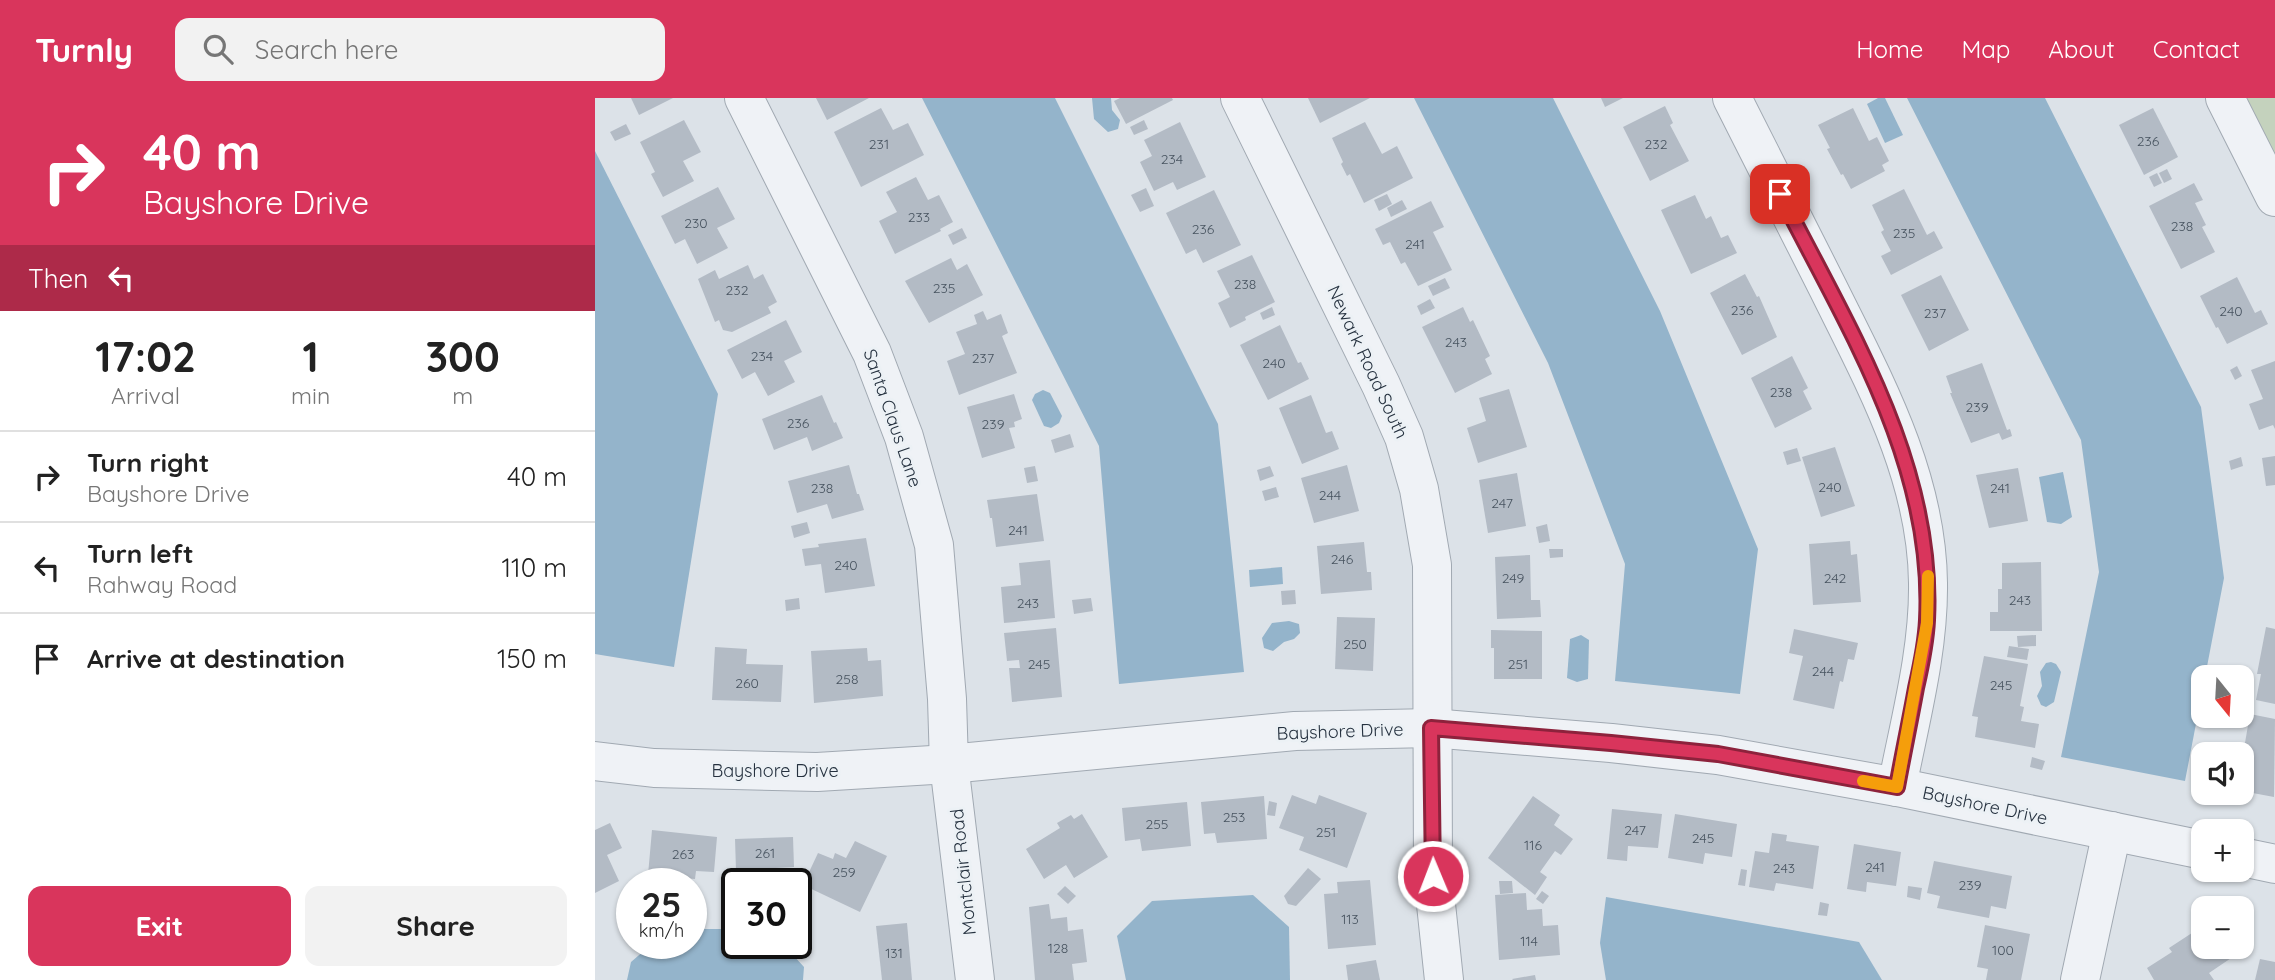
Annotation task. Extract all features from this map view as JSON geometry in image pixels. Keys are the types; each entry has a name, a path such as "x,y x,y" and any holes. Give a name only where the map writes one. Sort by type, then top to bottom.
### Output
{"street":[{"name":"Santa Claus Lane","path":"744,98 872,354 904,437 934,545 950,764"},
{"name":"Newark Road South","path":"1240,98 1297,209 1405,437 1419,489 1432,565 1433,876 1444,980"},
{"path":"1732,98 1877,386 1900,443 1916,494 1925,543 1927,623 1897,787"},
{"path":"2225,98 2275,197"},
{"name":"Bayshore Drive","path":"595,761 654,768 817,772 950,764 1295,731 1431,728 1718,754 1897,787 2191,847"},
{"name":"Montclair Road","path":"950,764 975,980"},
{"path":"2080,980 2112,831"},
{"path":"2254,860 2275,864"}],"green space":[{"path":"2222,98 2275,98 2275,203"}],"water":[{"path":"922,98 1055,98 1218,424 1244,672 1119,684 1099,446"},
{"path":"1092,98 1111,98 1112,110 1120,120 1118,129 1108,132 1094,119"},
{"path":"1414,98 1553,98 1660,311 1758,549 1740,694 1615,681 1625,564 1548,363"},
{"path":"1878,98 1885,98 1903,135 1885,143 1867,104"},
{"path":"1907,98 2045,98 2201,407 2224,578 2207,665 2191,665 2191,728 2195,728 2185,781 2061,757 2099,572 2081,440"},
{"path":"595,151 718,394 674,667 595,654"},
{"path":"1043,390 1050,393 1062,416 1059,423 1051,428 1044,426 1032,400 1035,394"},
{"path":"2063,472 2072,517 2061,524 2047,522 2039,477"},
{"path":"1282,567 1283,584 1250,587 1249,570"},
{"path":"1289,621 1299,624 1300,633 1273,651 1264,648 1262,638 1272,623"},
{"path":"1581,635 1589,640 1588,679 1577,682 1567,678 1570,639"},
{"path":"2046,663 2056,664 2061,672 2054,702 2046,707 2041,705 2037,696 2042,686 2040,672"},
{"path":"1253,895 1289,927 1290,980 1126,980 1117,936 1152,901"},
{"path":"1606,897 1859,942 1882,980 1606,980 1600,943"},
{"path":"707,929 721,929 721,959 797,959 804,967 803,980 627,980 631,962 634,959 707,959"}],"building":[{"path":"631,98 673,98 639,115"},
{"path":"816,98 869,98 827,120"},
{"path":"1120,98 1173,100 1126,124 1114,101"},
{"path":"1308,98 1370,98 1320,123"},
{"path":"1601,98 1623,98 1605,107"},
{"path":"1665,106 1673,123 1670,125 1689,161 1650,181 1623,127"},
{"path":"881,108 893,130 908,123 924,155 861,187 834,132"},
{"path":"1853,108 1869,141 1877,137 1889,161 1882,165 1885,171 1851,189 1827,149 1830,148 1818,125"},
{"path":"2153,108 2178,157 2144,175 2119,125"},
{"path":"684,120 701,152 683,161 694,181 663,197 651,174 655,172 640,142"},
{"path":"1144,120 1148,129 1134,135 1130,127"},
{"path":"1180,122 1206,177 1177,190 1173,182 1154,191 1140,162 1152,156 1144,140"},
{"path":"1365,122 1382,154 1397,146 1413,178 1364,203 1350,174 1347,176 1341,164 1343,162 1332,138"},
{"path":"626,124 631,134 615,141 610,132"},
{"path":"2167,169 2172,179 2164,183 2159,173"},
{"path":"2157,173 2162,183 2154,187 2149,177"},
{"path":"916,177 928,200 939,195 953,222 895,254 879,221 897,212 886,192"},
{"path":"2194,183 2203,200 2195,203 2206,225 2202,227 2215,252 2181,269 2149,206"},
{"path":"718,187 735,219 717,228 728,248 697,264 685,239 675,244 661,216"},
{"path":"1146,188 1154,206 1140,212 1131,195"},
{"path":"1904,189 1927,235 1934,231 1943,248 1891,275 1881,256 1891,251 1872,205"},
{"path":"1214,190 1241,245 1203,263 1196,249 1186,254 1166,213"},
{"path":"1387,194 1392,204 1379,211 1374,200"},
{"path":"1695,195 1706,219 1711,216 1721,238 1728,235 1737,253 1691,274 1661,210"},
{"path":"1402,200 1407,209 1391,217 1387,208"},
{"path":"1431,201 1444,227 1433,232 1452,270 1418,286 1405,262 1401,264 1390,242 1383,245 1375,229"},
{"path":"962,228 967,238 953,245 948,235"},
{"path":"1252,255 1275,302 1230,328 1218,303 1230,297 1217,271"},
{"path":"951,258 957,270 967,264 983,295 929,323 905,281"},
{"path":"748,265 754,279 763,274 777,302 768,307 771,313 732,332 723,330 719,320 715,322 698,279 715,270 719,279"},
{"path":"1745,274 1757,297 1759,296 1777,337 1742,355 1710,293"},
{"path":"1941,275 1969,330 1929,351 1901,295"},
{"path":"2237,277 2255,313 2261,310 2268,324 2227,344 2200,296"},
{"path":"1445,278 1450,288 1433,296 1428,286"},
{"path":"1430,299 1435,308 1421,315 1417,306"},
{"path":"1272,307 1275,315 1263,320 1260,313"},
{"path":"1463,307 1470,322 1473,320 1490,356 1485,359 1492,374 1455,393 1422,327"},
{"path":"983,311 987,320 1001,314 1008,333 1002,336 1017,373 959,395 947,361 965,354 956,332 977,324 974,315"},
{"path":"786,320 802,352 784,361 795,382 768,396 755,372 742,379 727,350"},
{"path":"1280,325 1298,363 1301,362 1309,379 1268,400 1240,345"},
{"path":"1792,356 1808,388 1803,391 1812,409 1775,428 1751,378"},
{"path":"2275,361 2275,429 2273,425 2259,430 2249,404 2263,399 2251,370"},
{"path":"1982,363 2007,430 2010,429 2012,436 2002,440 1999,433 1971,443 1950,393 1946,376"},
{"path":"2237,366 2242,376 2235,380 2230,370"},
{"path":"1509,389 1527,447 1478,463 1467,428 1486,421 1479,398"},
{"path":"1014,394 1022,419 1014,422 1015,427 1009,428 1015,448 982,458 967,407"},
{"path":"822,395 843,438 812,451 807,437 774,450 762,419"},
{"path":"1311,395 1326,433 1332,431 1339,449 1302,464 1279,408"},
{"path":"1070,434 1074,447 1055,453 1051,440"},
{"path":"1835,447 1855,506 1821,517 1802,457"},
{"path":"1797,448 1801,461 1787,465 1783,452"},
{"path":"2275,456 2275,485 2266,486 2262,458"},
{"path":"2241,457 2243,466 2231,470 2229,461"},
{"path":"849,465 864,510 832,519 827,504 797,513 788,481"},
{"path":"1347,465 1359,511 1314,523 1301,478"},
{"path":"1035,466 1038,481 1027,483 1024,468"},
{"path":"1270,466 1274,476 1260,481 1257,470"},
{"path":"2018,468 2028,521 1989,528 1976,475"},
{"path":"1517,473 1526,526 1488,533 1479,480"},
{"path":"1276,487 1279,497 1265,501 1262,491"},
{"path":"1037,494 1044,541 996,547 987,500"},
{"path":"807,522 810,533 794,538 791,526"},
{"path":"1547,524 1550,541 1539,543 1536,527"},
{"path":"866,538 875,586 825,593 821,564 805,566 802,549 819,547 818,544"},
{"path":"1850,541 1851,555 1857,554 1861,602 1813,605 1809,544"},
{"path":"1364,542 1372,590 1321,594 1317,546"},
{"path":"1549,549 1563,549 1563,557 1550,558"},
{"path":"1530,555 1531,600 1540,600 1541,617 1497,619 1495,557"},
{"path":"1050,560 1055,618 1004,623 1001,587 1021,585 1019,563"},
{"path":"2041,562 2042,631 1990,631 1990,612 1998,612 1998,589 2002,589 2002,563"},
{"path":"1295,590 1296,604 1282,605 1281,591"},
{"path":"799,598 800,609 786,611 785,600"},
{"path":"1091,598 1093,611 1074,614 1072,600"},
{"path":"1337,617 1375,618 1373,671 1335,669"},
{"path":"2266,627 2275,629 2275,704 2256,700 2261,674 2257,674"},
{"path":"1056,628 1062,697 1012,702 1009,668 1020,668 1019,660 1007,661 1004,633"},
{"path":"1794,629 1858,643 1854,660 1848,659 1843,682 1840,681 1834,709 1793,700 1803,656 1789,653"},
{"path":"1491,630 1542,631 1542,679 1494,679"},
{"path":"2036,635 2036,646 2018,647 2017,636"},
{"path":"2009,646 2029,649 2027,660 2007,657"},
{"path":"715,647 747,649 746,664 783,665 781,702 712,700"},
{"path":"867,648 868,661 881,660 883,696 814,703 811,651"},
{"path":"1984,656 2028,664 2020,706 2024,707 2021,721 2039,724 2035,748 1975,737 1978,717 1972,716"},
{"path":"2254,715 2275,719 2274,797 2254,793 2254,742 2245,742 2248,728 2254,728"},
{"path":"2032,757 2045,761 2042,770 2030,767"},
{"path":"1292,795 1316,804 1319,795 1367,813 1347,868 1299,850 1304,837 1279,828"},
{"path":"1264,796 1267,839 1217,843 1215,833 1204,834 1201,802"},
{"path":"1533,796 1560,815 1554,825 1573,839 1561,855 1555,851 1540,872 1547,877 1535,895 1488,858"},
{"path":"1269,801 1277,803 1275,816 1267,815"},
{"path":"1187,802 1191,846 1142,851 1140,839 1125,841 1122,808"},
{"path":"1612,809 1662,814 1658,848 1628,846 1627,861 1607,859"},
{"path":"1082,814 1108,857 1074,878 1066,865 1044,879 1026,849 1060,828 1057,823 1071,815 1074,819"},
{"path":"1675,814 1737,824 1732,857 1705,853 1703,864 1668,858"},
{"path":"610,823 622,848 607,855 616,874 616,882 595,893 595,830"},
{"path":"652,830 717,837 714,872 707,872 707,868 649,868"},
{"path":"1772,833 1787,835 1786,841 1819,846 1813,889 1776,883 1774,891 1749,887 1755,851 1769,853"},
{"path":"793,837 794,867 736,868 735,839"},
{"path":"855,841 887,856 860,912 812,889 811,868 818,853 833,859 835,853 846,858"},
{"path":"1854,844 1901,852 1896,886 1867,882 1866,892 1847,889"},
{"path":"1934,861 2012,876 2006,909 1991,906 1989,918 1937,908 1940,896 1927,893"},
{"path":"1308,868 1321,879 1296,906 1288,904 1284,896"},
{"path":"1741,869 1747,870 1745,886 1738,885"},
{"path":"1370,880 1376,945 1328,949 1324,894 1338,893 1337,882"},
{"path":"1499,881 1512,881 1513,893 1500,894"},
{"path":"1065,886 1076,896 1068,904 1057,894"},
{"path":"1908,886 1922,888 1920,900 1907,897"},
{"path":"1542,891 1549,896 1543,904 1536,899"},
{"path":"1526,893 1527,910 1542,909 1543,926 1558,925 1560,955 1499,960 1495,895"},
{"path":"1820,902 1829,904 1827,916 1818,915"},
{"path":"1049,904 1051,919 1067,917 1068,931 1083,929 1087,962 1072,964 1074,980 1035,980 1029,907"},
{"path":"907,923 912,980 882,980 876,926"},
{"path":"1985,925 2030,934 2021,980 1986,980 1988,969 1977,967"},
{"path":"2191,934 2191,959 2230,959 2209,973 2214,980 2154,980 2147,968 2172,952 2169,948"},
{"path":"2260,959 2275,962 2275,980 2255,980"},
{"path":"1376,960 1380,980 1348,980 1346,965"},
{"path":"1535,975 1536,980 1512,979"}],"slow traffic":[{"path":"1863,781 1897,787 1921,666 1927,623 1928,576"}],"route":[{"path":"1433,876 1431,728 1718,754 1897,787 1927,623 1925,543 1916,494 1900,443 1877,386 1780,194"}]}
